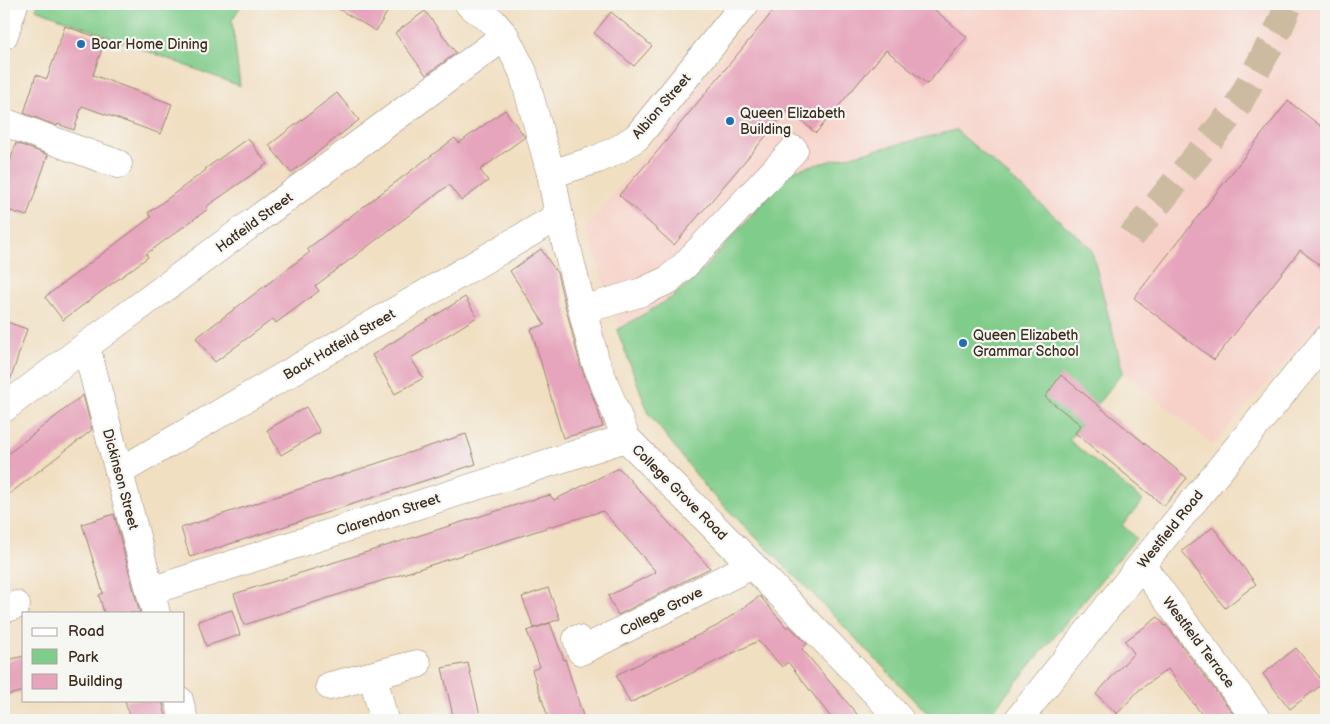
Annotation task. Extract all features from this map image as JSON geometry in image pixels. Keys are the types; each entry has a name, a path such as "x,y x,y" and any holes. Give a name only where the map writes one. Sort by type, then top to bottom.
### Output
{"street":[{"path":"4,35 14,4"},
{"name":"College Grove Road","path":"470,4 493,22 506,36 523,72 551,174 559,216 595,360 626,438 752,565 900,720"},
{"name":"Albion Street","path":"551,174 598,159 619,149 637,137 745,4"},
{"name":"Hatfeild Street","path":"4,408 506,36"},
{"path":"4,122 118,164"},
{"path":"583,310 642,292 668,280 685,265 794,150"},
{"name":"Back Hatfeild Street","path":"119,472 559,216"},
{"name":"Westfield Road","path":"1018,720 1220,467 1326,340"},
{"name":"Dickinson Street","path":"86,346 153,602"},
{"name":"Clarendon Street","path":"153,602 626,438"},
{"name":"College Grove","path":"577,639 582,651 752,565"},
{"name":"Westfield Terrace","path":"1141,565 1256,720"},
{"path":"330,686 417,664"},
{"path":"373,676 384,720"},
{"path":"180,702 184,720"}],"shaded area":[{"name":"Queen Elizabeth Grammar School","path":"764,4 1326,4 1326,315 1213,445 1123,372 1042,475 985,720 934,720 809,590 708,490 649,414 586,229"}],"green space":[{"path":"38,4 242,4 232,20 240,86 36,9"},
{"path":"956,130 1091,248 1123,372 1069,440 1143,501 1122,525 1136,538 985,720 934,720 809,590 708,490 649,414 617,330 671,298 701,272 790,171"}],"building":[{"path":"330,4 392,4 376,31"},
{"name":"Queen Elizabeth Building","path":"779,4 928,4 967,37 927,84 886,50 816,133 788,110 674,245 619,195"},
{"path":"425,11 456,53 426,75 395,33"},
{"path":"611,12 652,46 634,66 594,33"},
{"path":"65,26 105,40 93,75 172,104 161,134 82,106 74,130 58,124 57,126 24,113 36,75 47,79"},
{"path":"337,93 359,120 291,173 269,145"},
{"path":"1288,101 1326,130 1326,270 1300,250 1214,360 1134,298"},
{"path":"505,110 525,137 480,170 488,181 461,201 449,185 315,286 319,291 276,323 273,319 215,362 196,338 310,252 307,249 455,138 459,143"},
{"path":"248,138 267,164 206,207 208,209 146,254 148,257 63,320 45,297 151,217 148,213"},
{"path":"16,143 48,155 27,216 4,209 4,180"},
{"path":"541,249 557,273 580,364 603,427 563,438 531,329 545,325 510,271"},
{"path":"465,297 477,317 411,358 423,378 395,394 372,355"},
{"path":"4,321 27,329 9,384 6,387 4,387"},
{"path":"1061,375 1187,478 1164,506 1075,433 1081,425 1045,397"},
{"path":"83,395 92,430 4,498 4,457"},
{"path":"306,407 320,432 281,455 267,430"},
{"path":"466,434 476,464 190,557 181,528"},
{"path":"619,468 710,568 618,615 608,596 656,572 603,511 244,625 234,594 538,498 550,495 554,500"},
{"path":"114,514 140,612 104,612 99,595 103,593 82,524"},
{"path":"1213,527 1256,584 1225,608 1182,551"},
{"path":"548,588 560,619 534,628 522,597"},
{"path":"760,596 787,628 789,626 807,644 802,649 862,720 833,720 788,662 782,667 758,641 630,703 616,675 717,626"},
{"path":"232,610 240,635 206,646 198,621"},
{"path":"1158,617 1238,720 1206,720 1168,669 1139,690 1117,714 1096,694 1134,653 1125,641"},
{"path":"550,623 565,659 583,716 570,720 549,720 532,670 540,667 527,631"},
{"path":"1296,648 1324,683 1290,709 1263,674"},
{"path":"22,656 22,692 4,696 4,661"},
{"path":"468,663 481,720 454,720 442,668"},
{"path":"126,702 162,702 167,720 130,720"}],"tunnel":[{"path":"1131,237 1238,105 1280,26 1289,4"}],"place":[{"name":"Boar Home Dining","path":"81,44"},
{"name":"Queen Elizabeth Building","path":"730,121"},
{"name":"Queen Elizabeth Grammar School","path":"963,343"}]}
